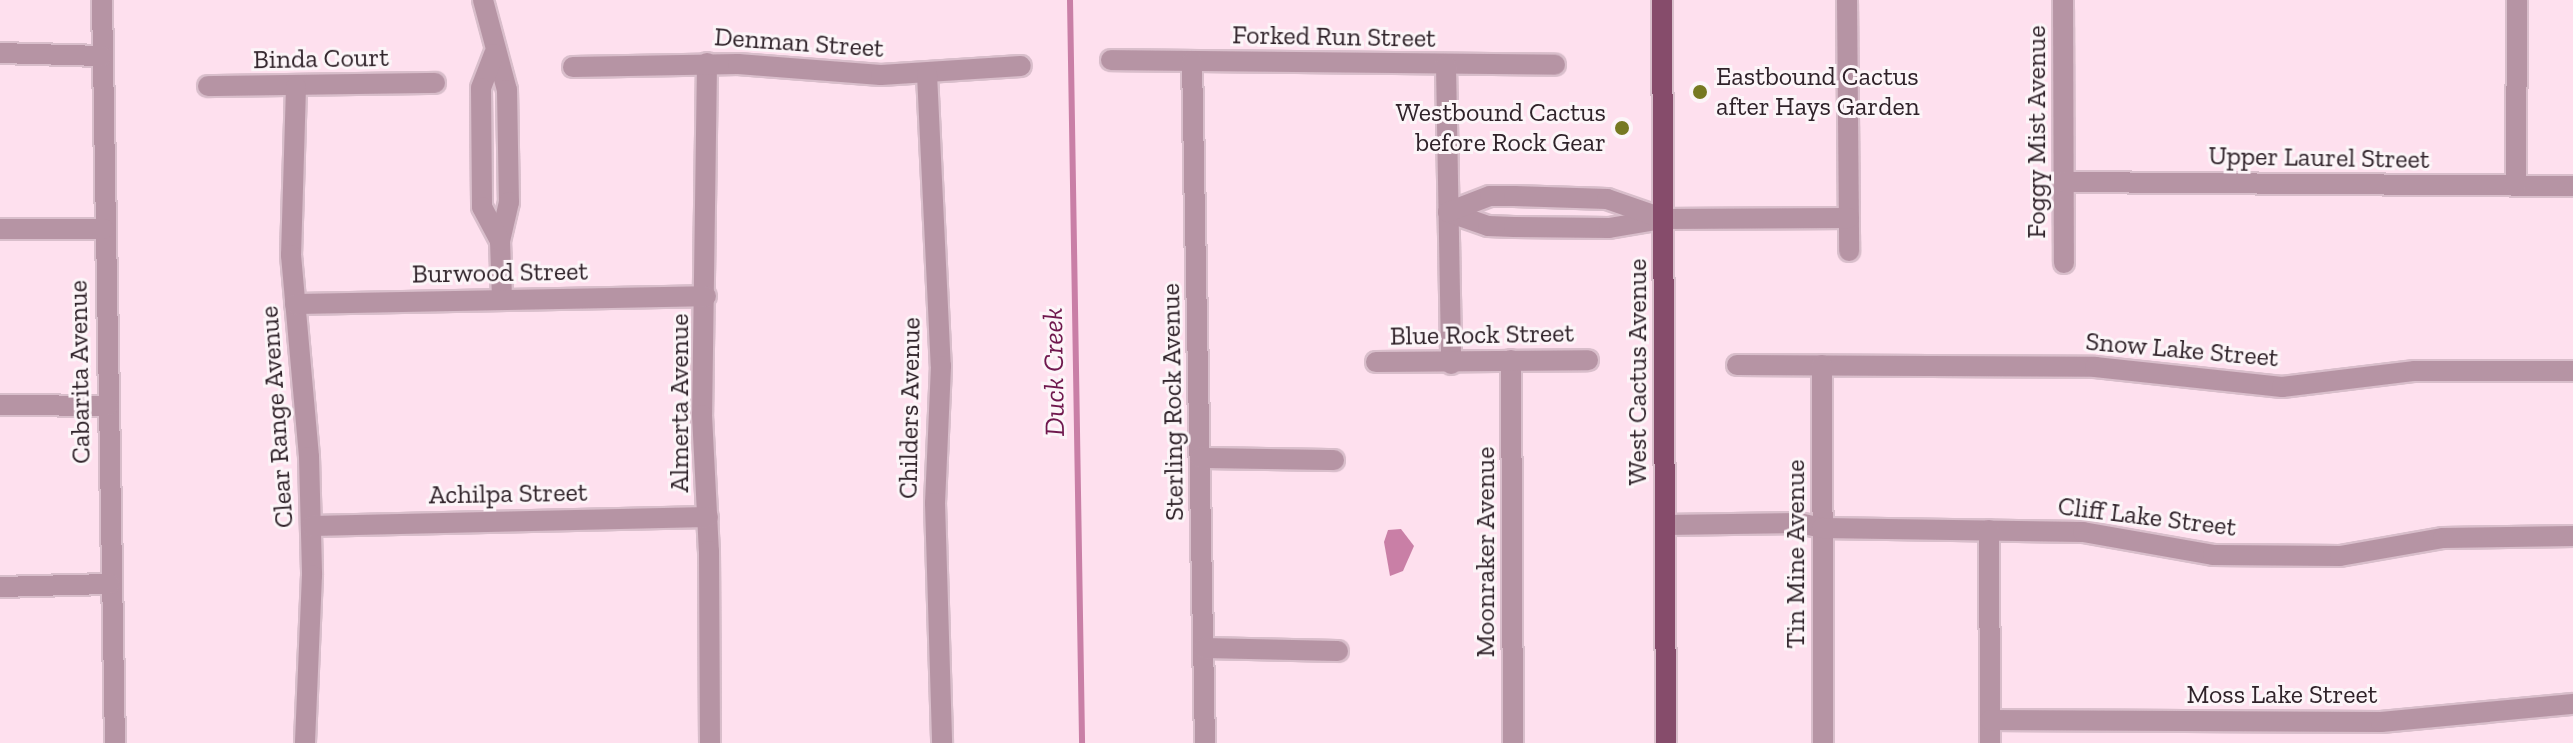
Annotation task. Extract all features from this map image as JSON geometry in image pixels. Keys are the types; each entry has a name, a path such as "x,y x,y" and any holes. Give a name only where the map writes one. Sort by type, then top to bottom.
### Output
{"main road":[{"name":"West Cactus Avenue","path":"1662,0 1666,743"}],"street":[{"name":"Cabarita Avenue","path":"102,0 115,743"},
{"path":"483,0 494,54 481,88 482,207 500,241 502,299"},
{"path":"1847,0 1849,251"},
{"name":"Foggy Mist Avenue","path":"2063,0 2064,263"},
{"path":"2516,186 2517,0"},
{"path":"0,53 102,56"},
{"name":"Forked Run Street","path":"1111,60 1555,65"},
{"name":"Sterling Rock Avenue","path":"1192,61 1205,743"},
{"name":"Denman Street","path":"573,67 707,63 927,74 1021,66"},
{"name":"Almerta Avenue","path":"707,63 702,415 708,517 710,743"},
{"path":"1446,65 1451,364"},
{"name":"Childers Avenue","path":"927,74 941,366 935,503 942,743"},
{"name":"Binda Court","path":"208,86 435,83"},
{"name":"Clear Range Avenue","path":"296,87 291,255 311,526 305,743"},
{"name":"Upper Laurel Street","path":"2064,182 2573,186"},
{"path":"1448,212 1490,196 1607,199 1662,219"},
{"path":"1448,212 1488,226 1514,227 1609,228 1662,219 1849,218"},
{"path":"0,229 104,229"},
{"name":"Burwood Street","path":"295,304 706,296"},
{"name":"Moonraker Avenue","path":"1511,360 1513,743"},
{"name":"Blue Rock Street","path":"1376,362 1451,364 1588,360"},
{"name":"Snow Lake Street","path":"1737,365 2095,367 2282,387 2415,371 2573,371"},
{"name":"Tin Mine Avenue","path":"1822,365 1823,743"},
{"path":"0,405 108,406"},
{"path":"1200,458 1334,460"},
{"name":"Achilpa Street","path":"311,526 708,517"},
{"name":"Cliff Lake Street","path":"1665,525 1799,523 1822,528 2083,532 2162,550 2245,555 2340,556 2443,538 2573,536"},
{"path":"1989,530 1990,743"},
{"path":"0,587 110,584"},
{"path":"1204,648 1338,651"},
{"name":"Moss Lake Street","path":"1990,720 2381,722 2573,704"}],"shaded area":[{"path":"1401,529 1414,546 1403,571 1390,576 1384,542 1388,530"}],"waterway":[{"name":"Duck Creek","path":"1070,0 1082,743"}],"place":[{"name":"Eastbound Cactus after Hays Garden","path":"1700,92"},
{"name":"Westbound Cactus before Rock Gear","path":"1622,128"}]}
